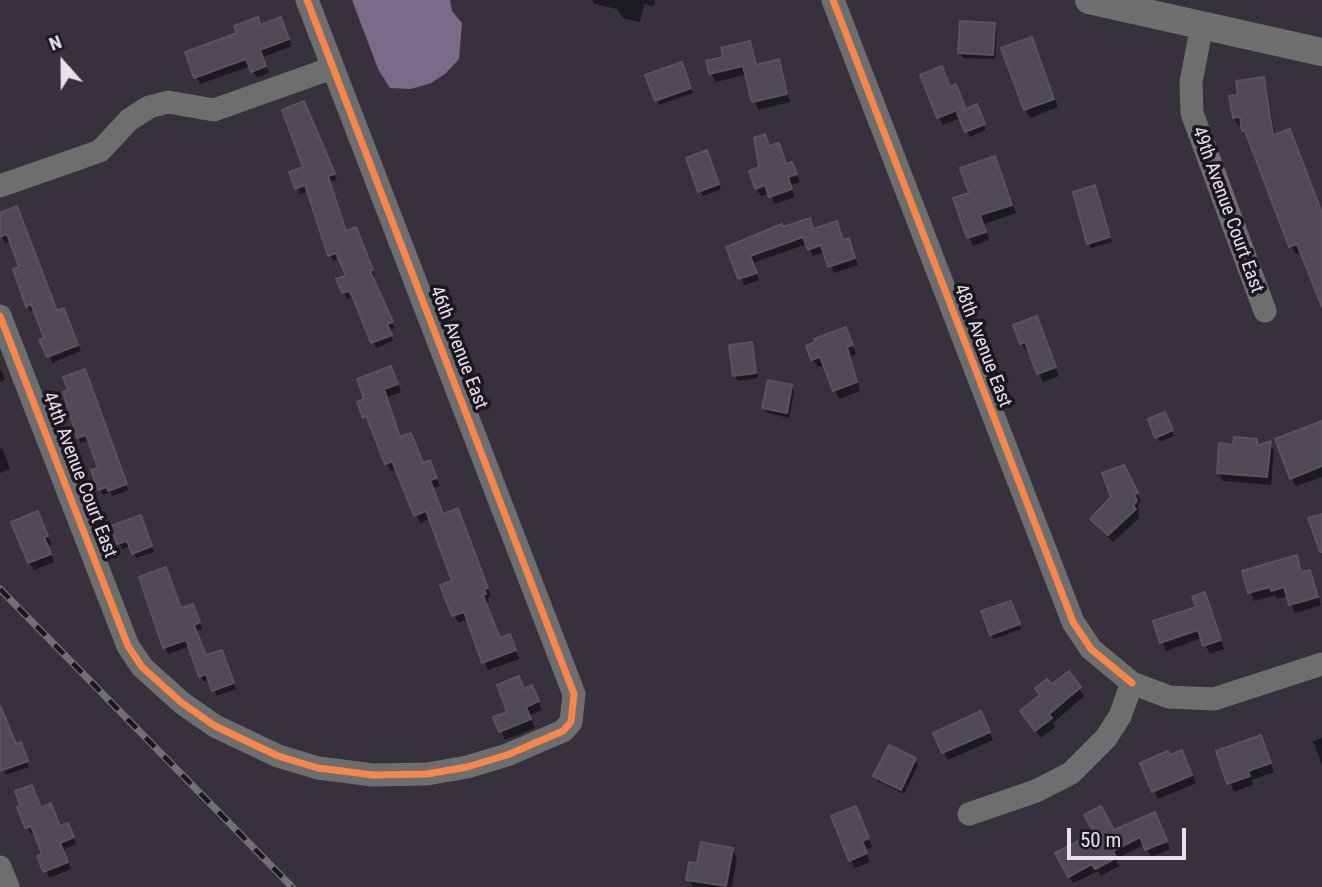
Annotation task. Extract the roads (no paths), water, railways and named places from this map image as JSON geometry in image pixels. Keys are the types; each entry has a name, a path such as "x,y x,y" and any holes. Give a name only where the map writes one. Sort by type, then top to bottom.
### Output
{"main road":[{"path":"1089,0 1322,52"}],"street":[{"name":"46th Avenue East","path":"307,0 575,694 573,708"},
{"name":"48th Avenue East","path":"834,0 1073,622 1091,649 1132,683 1169,697 1214,699 1322,664"},
{"name":"49th Avenue Court East","path":"1202,26 1191,82 1192,113 1265,311"},
{"path":"0,186 100,151 129,120 149,107 168,102 214,110 332,68"},
{"name":"44th Avenue Court East","path":"0,316 128,646 142,667 160,684 215,726 278,756 345,773 400,776 467,766 507,755 563,731 571,722 573,708"},
{"path":"969,814 1035,791 1071,773 1106,738 1120,716 1132,683"},
{"path":"0,867 8,887"}],"railway":[{"path":"0,589 292,887"}]}
